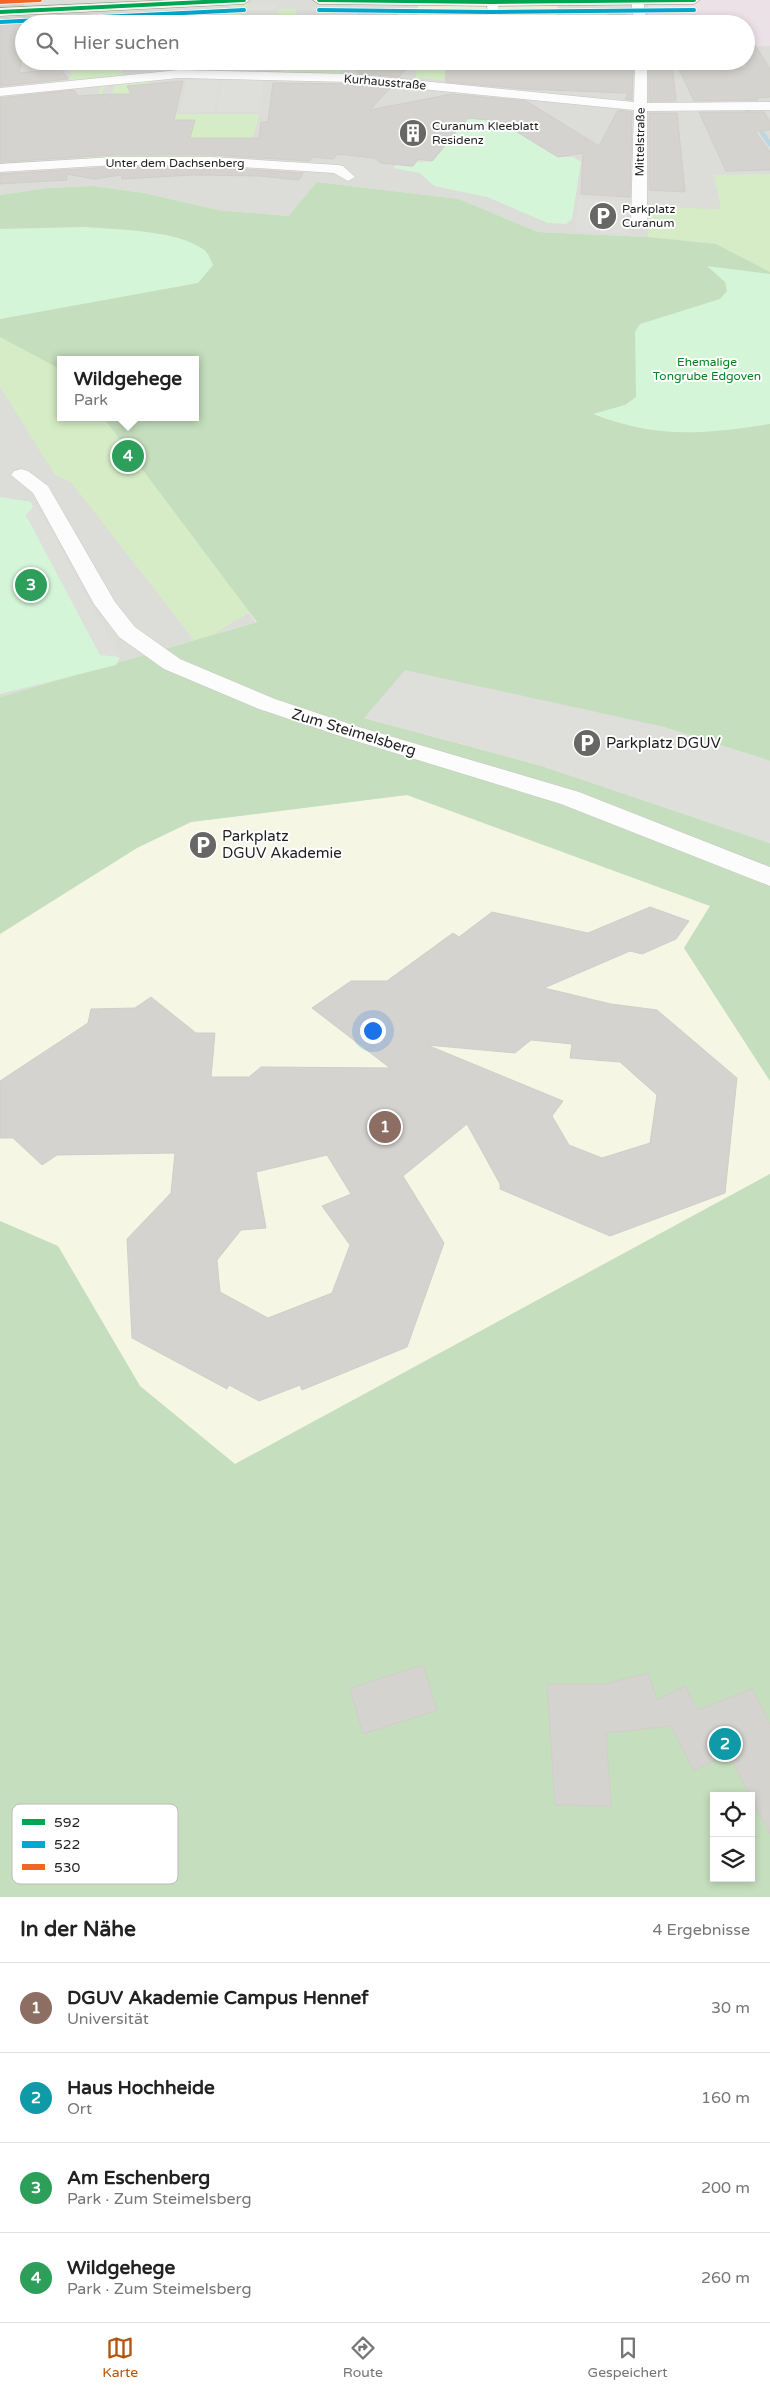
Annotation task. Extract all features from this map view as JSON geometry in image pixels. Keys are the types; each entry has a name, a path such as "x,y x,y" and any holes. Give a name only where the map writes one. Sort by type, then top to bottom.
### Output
{"main road":[{"path":"0,12 171,2 244,0"},
{"path":"319,0 492,2 694,0"}],"street":[{"path":"637,1 639,15"},
{"path":"492,2 493,15"},
{"name":"Mittelstraße","path":"639,222 641,70"},
{"name":"Kurhausstraße","path":"0,92 163,74 243,75 362,79 642,108 770,106"},
{"name":"Unter dem Dachsenberg","path":"0,168 114,161 211,161 338,169 348,177"},
{"name":"Zum Steimelsberg","path":"21,475 41,490 105,604 128,632 172,664 267,704 351,732 570,798 770,877"}],"shaded area":[{"path":"0,0 770,0 770,272 716,244 648,237 538,232 459,199 317,182 288,216 218,210 144,193 93,186 47,188 0,195 0,46 15,45 15,70 71,70 70,81 123,76 122,70 755,70 755,15 15,15 15,30 0,39"},
{"path":"648,0 770,0 770,46 755,47 755,15 649,15"},
{"path":"247,4 278,4 276,15 245,15"},
{"path":"418,5 486,6 486,15 418,15"},
{"path":"495,6 558,6 557,15 496,15"},
{"path":"143,8 141,15 108,15 108,10"},
{"path":"223,79 264,79 259,112 217,112"},
{"path":"187,80 220,80 214,112 180,112"},
{"name":"Parkplatz Curanum","path":"579,198 629,201 628,234 575,232"},
{"path":"0,366 57,414 57,421 105,421 256,622 0,697"},
{"path":"36,504 120,657 100,655 26,515"},
{"name":"Parkplatz DGUV","path":"405,670 660,726 770,761 770,843 542,766 364,718"},
{"path":"407,795 710,906 684,948 770,1081 770,1174 235,1464 140,1386 58,1246 0,1221 0,934 137,848 191,822"}],"green space":[{"path":"231,4 247,4 245,15 228,15"},
{"path":"278,9 297,9 295,15 277,15"},
{"path":"71,70 122,70 123,76 69,81"},
{"path":"282,70 342,70 341,73 282,72"},
{"path":"417,70 447,70 444,80 416,78"},
{"path":"151,80 145,114 259,114 249,156 75,158 102,83 106,83 96,110 109,101 116,83"},
{"path":"473,119 516,123 541,147 557,157 573,157 581,162 572,219 566,224 548,223 487,197 434,186 420,173 393,168 396,165 412,167 417,162 433,161 443,149 434,148 442,124"},
{"path":"770,174 770,272 716,244 648,237 650,207 721,209 714,175"},
{"path":"317,182 459,199 538,232 648,237 716,244 770,272 770,761 660,726 364,718 542,766 770,843 770,1081 684,948 710,906 407,795 191,822 137,848 0,934 0,697 257,622 106,421 199,421 199,356 57,356 57,367 0,337 0,195 47,188 93,186 144,193 218,210 288,216"},
{"path":"86,227 147,232 178,238 205,250 213,265 198,283 0,319 0,229"},
{"name":"Ehemalige Tongrube Edgoven","path":"707,266 770,274 770,424 702,432 660,431 639,428 593,414 625,405 636,397 635,332 640,324 720,299 727,291 725,282"},
{"path":"0,319 57,357 57,421 193,421 257,608 197,644 71,482 55,475 0,387"},
{"path":"0,497 31,502 33,507 26,515 100,654 120,657 116,665 0,694"},
{"path":"770,1174 770,1897 0,1897 0,1221 58,1246 140,1386 235,1464"}],"building":[{"path":"0,0 24,0 24,5 0,6"},
{"path":"359,10 397,12 397,15 359,15"},
{"path":"608,13 626,14 626,15 608,15"},
{"path":"15,17 15,70 20,70 19,73 62,70 68,79 0,86 0,18"},
{"path":"755,45 770,69 770,97 756,98 758,100 694,101 679,70 755,70"},
{"path":"357,70 405,70 399,77 357,73"},
{"path":"446,70 633,70 632,100 625,99 628,93 524,89 446,82"},
{"path":"649,70 673,70 676,101 649,101"},
{"path":"183,81 174,120 195,120 190,138 259,138 261,122 268,122 273,83 351,84 390,88 370,110 452,94 526,101 599,146 618,110 632,112 630,197 581,194 583,153 558,157 499,121 468,118 432,161 418,159 413,166 381,163 374,158 337,154 333,159 313,157 310,161 211,155 114,155 0,162 0,98 74,90 78,96 110,94 110,98 112,94 131,94 127,86"},
{"path":"699,112 764,112 770,122 770,130 755,131 770,152 770,170 726,171"},
{"path":"649,113 677,113 685,192 649,190"},
{"path":"114,167 211,167 303,173 299,180 260,176 192,175 122,179 121,175 95,179 66,174 67,180 0,184 0,174"},
{"path":"650,907 689,921 676,939 642,954 630,951 544,988 611,1004 657,1010 737,1078 725,1193 610,1236 500,1189 500,1184 467,1124 403,1176 444,1243 407,1347 302,1390 300,1385 259,1401 229,1385 227,1389 132,1338 127,1239 171,1193 175,1153 57,1155 42,1165 13,1138 0,1138 0,1081 88,1023 91,1009 135,1008 151,997 196,1033 215,1033 211,1077 249,1077 261,1067 390,1068 312,1008 351,981 387,981 453,933 459,937 492,912 588,933","holes":["531,1040 572,1044 570,1058 620,1062 657,1095 650,1143 602,1158 569,1145 552,1116 563,1101 427,1045 515,1053","327,1155 351,1194 322,1206 350,1245 332,1293 268,1318 220,1292 217,1260 241,1230 266,1228 256,1172"]},
{"path":"423,1665 437,1710 363,1734 350,1688"},
{"path":"648,1673 657,1700 685,1686 698,1710 752,1689 770,1723 770,1834 755,1805 755,1792 748,1792 728,1754 694,1771 671,1726 606,1733 611,1806 555,1805 547,1684 604,1684"}],"waterway":[{"path":"747,111 770,144"}],"transit line":[{"name":"530","path":"0,2 40,0"},
{"name":"592","path":"0,12 244,0"},
{"name":"592","path":"319,0 492,2 694,0"},
{"name":"522","path":"142,15 244,10"},
{"name":"522","path":"319,10 492,12 694,10"},
{"name":"522","path":"0,22 15,21"}],"place":[{"name":"Curanum Kleeblatt Residenz","path":"413,133"},
{"name":"Parkplatz Curanum","path":"603,216"},
{"name":"Wildgehege","path":"128,456"},
{"name":"Am Eschenberg","path":"31,585"},
{"name":"Parkplatz DGUV","path":"587,743"},
{"name":"Parkplatz DGUV Akademie","path":"203,845"},
{"name":"DGUV Akademie Campus Hennef","path":"385,1127"},
{"name":"Haus Hochheide","path":"725,1744"}]}
